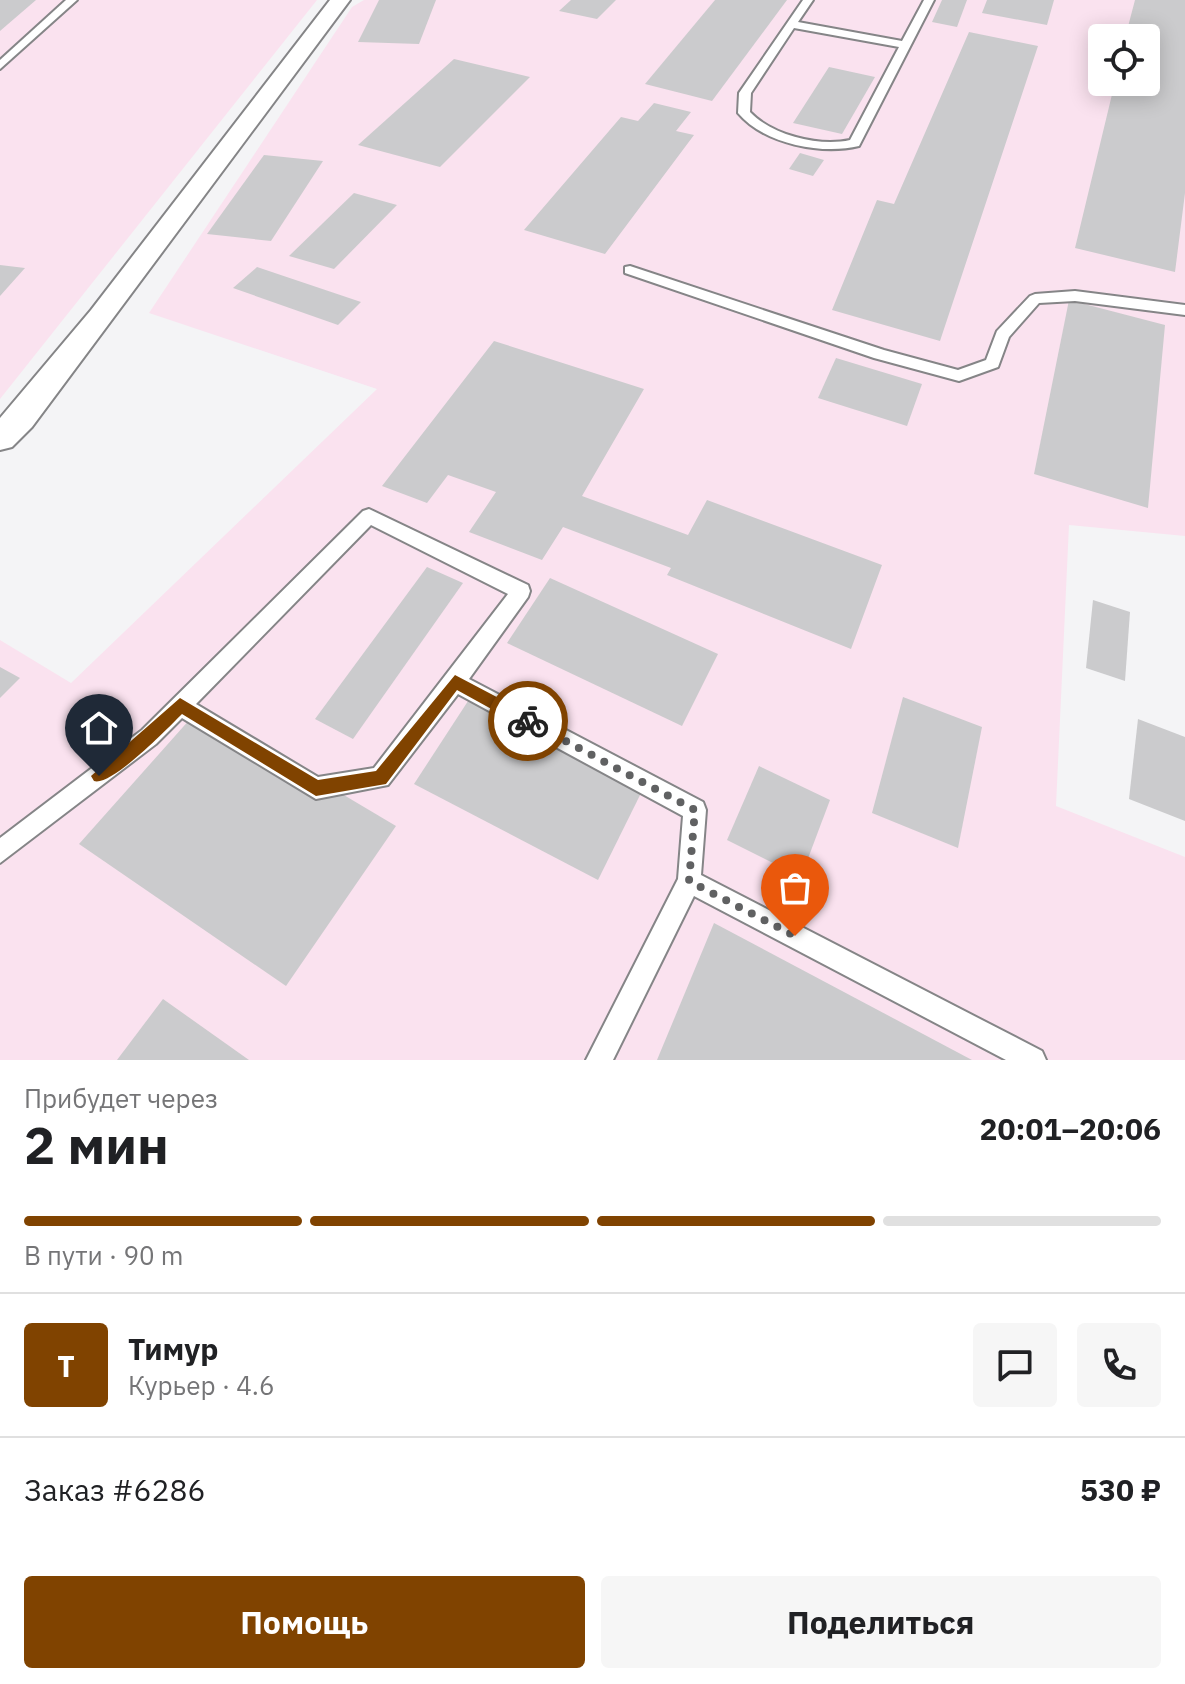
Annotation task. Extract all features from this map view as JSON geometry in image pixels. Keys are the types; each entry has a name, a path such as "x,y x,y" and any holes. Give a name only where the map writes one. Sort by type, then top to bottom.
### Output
{"street":[{"path":"0,438 20,419 101,317 340,0"}],"lane":[{"path":"0,66 72,0"},
{"path":"808,0 745,93 744,113 760,129 821,145 855,143 929,0"},
{"path":"791,24 907,45"},
{"path":"630,270 879,354 959,376 993,363 1002,335 1035,299 1075,296 1185,310"},
{"path":"0,852 149,737 180,705 369,516 521,591 380,778 316,788 180,705"},
{"path":"455,682 695,810 689,881 599,1060"},
{"path":"689,881 1033,1060"}],"shaded area":[{"path":"0,0 317,0 0,399"},
{"path":"364,0 1185,0 1185,536 1069,525 1056,806 1185,857 1185,1060 0,1060 0,640 71,683 377,389 149,313 352,7"}],"building":[{"path":"0,0 36,0 0,31"},
{"path":"379,0 436,0 419,44 358,42"},
{"path":"571,0 616,0 597,19 559,11"},
{"path":"715,0 787,0 712,101 645,84"},
{"path":"942,0 967,0 957,27 932,22"},
{"path":"987,0 1054,0 1047,25 982,13"},
{"path":"1135,0 1185,0 1185,193 1175,272 1075,248 1112,96 1160,96 1160,24 1129,24"},
{"path":"969,32 1038,46 940,341 832,310 877,200 894,204"},
{"path":"454,59 530,77 440,167 358,145"},
{"path":"829,67 875,77 842,134 793,123"},
{"path":"654,103 691,112 676,131 694,135 605,254 524,230 621,117 638,121"},
{"path":"800,153 824,160 813,176 789,169"},
{"path":"264,155 323,161 271,241 207,234"},
{"path":"354,193 397,205 334,269 289,256"},
{"path":"0,265 25,268 0,296"},
{"path":"257,267 361,302 338,325 233,288"},
{"path":"1069,300 1165,325 1148,508 1034,474"},
{"path":"494,341 644,389 582,496 688,535 707,500 882,565 851,649 667,575 671,568 563,527 542,560 469,532 496,492 448,475 427,503 382,486"},
{"path":"836,358 922,384 907,426 818,398"},
{"path":"427,567 463,583 353,739 315,719"},
{"path":"550,578 718,654 682,726 507,643"},
{"path":"1093,600 1130,612 1125,681 1086,668"},
{"path":"0,667 20,678 0,698"},
{"path":"903,697 982,727 958,848 872,813"},
{"path":"470,698 646,783 598,880 414,784"},
{"path":"199,709 396,826 286,986 79,844"},
{"path":"1138,719 1185,737 1185,821 1129,799"},
{"path":"759,766 830,800 801,877 727,840"},
{"path":"714,923 972,1060 657,1060"},
{"path":"163,999 249,1060 117,1060"}],"way so far":[{"path":"528,721 695,810 689,881 795,936"}],"route":[{"path":"99,776 149,737 180,705 316,788 380,778 455,682 528,721"}]}
